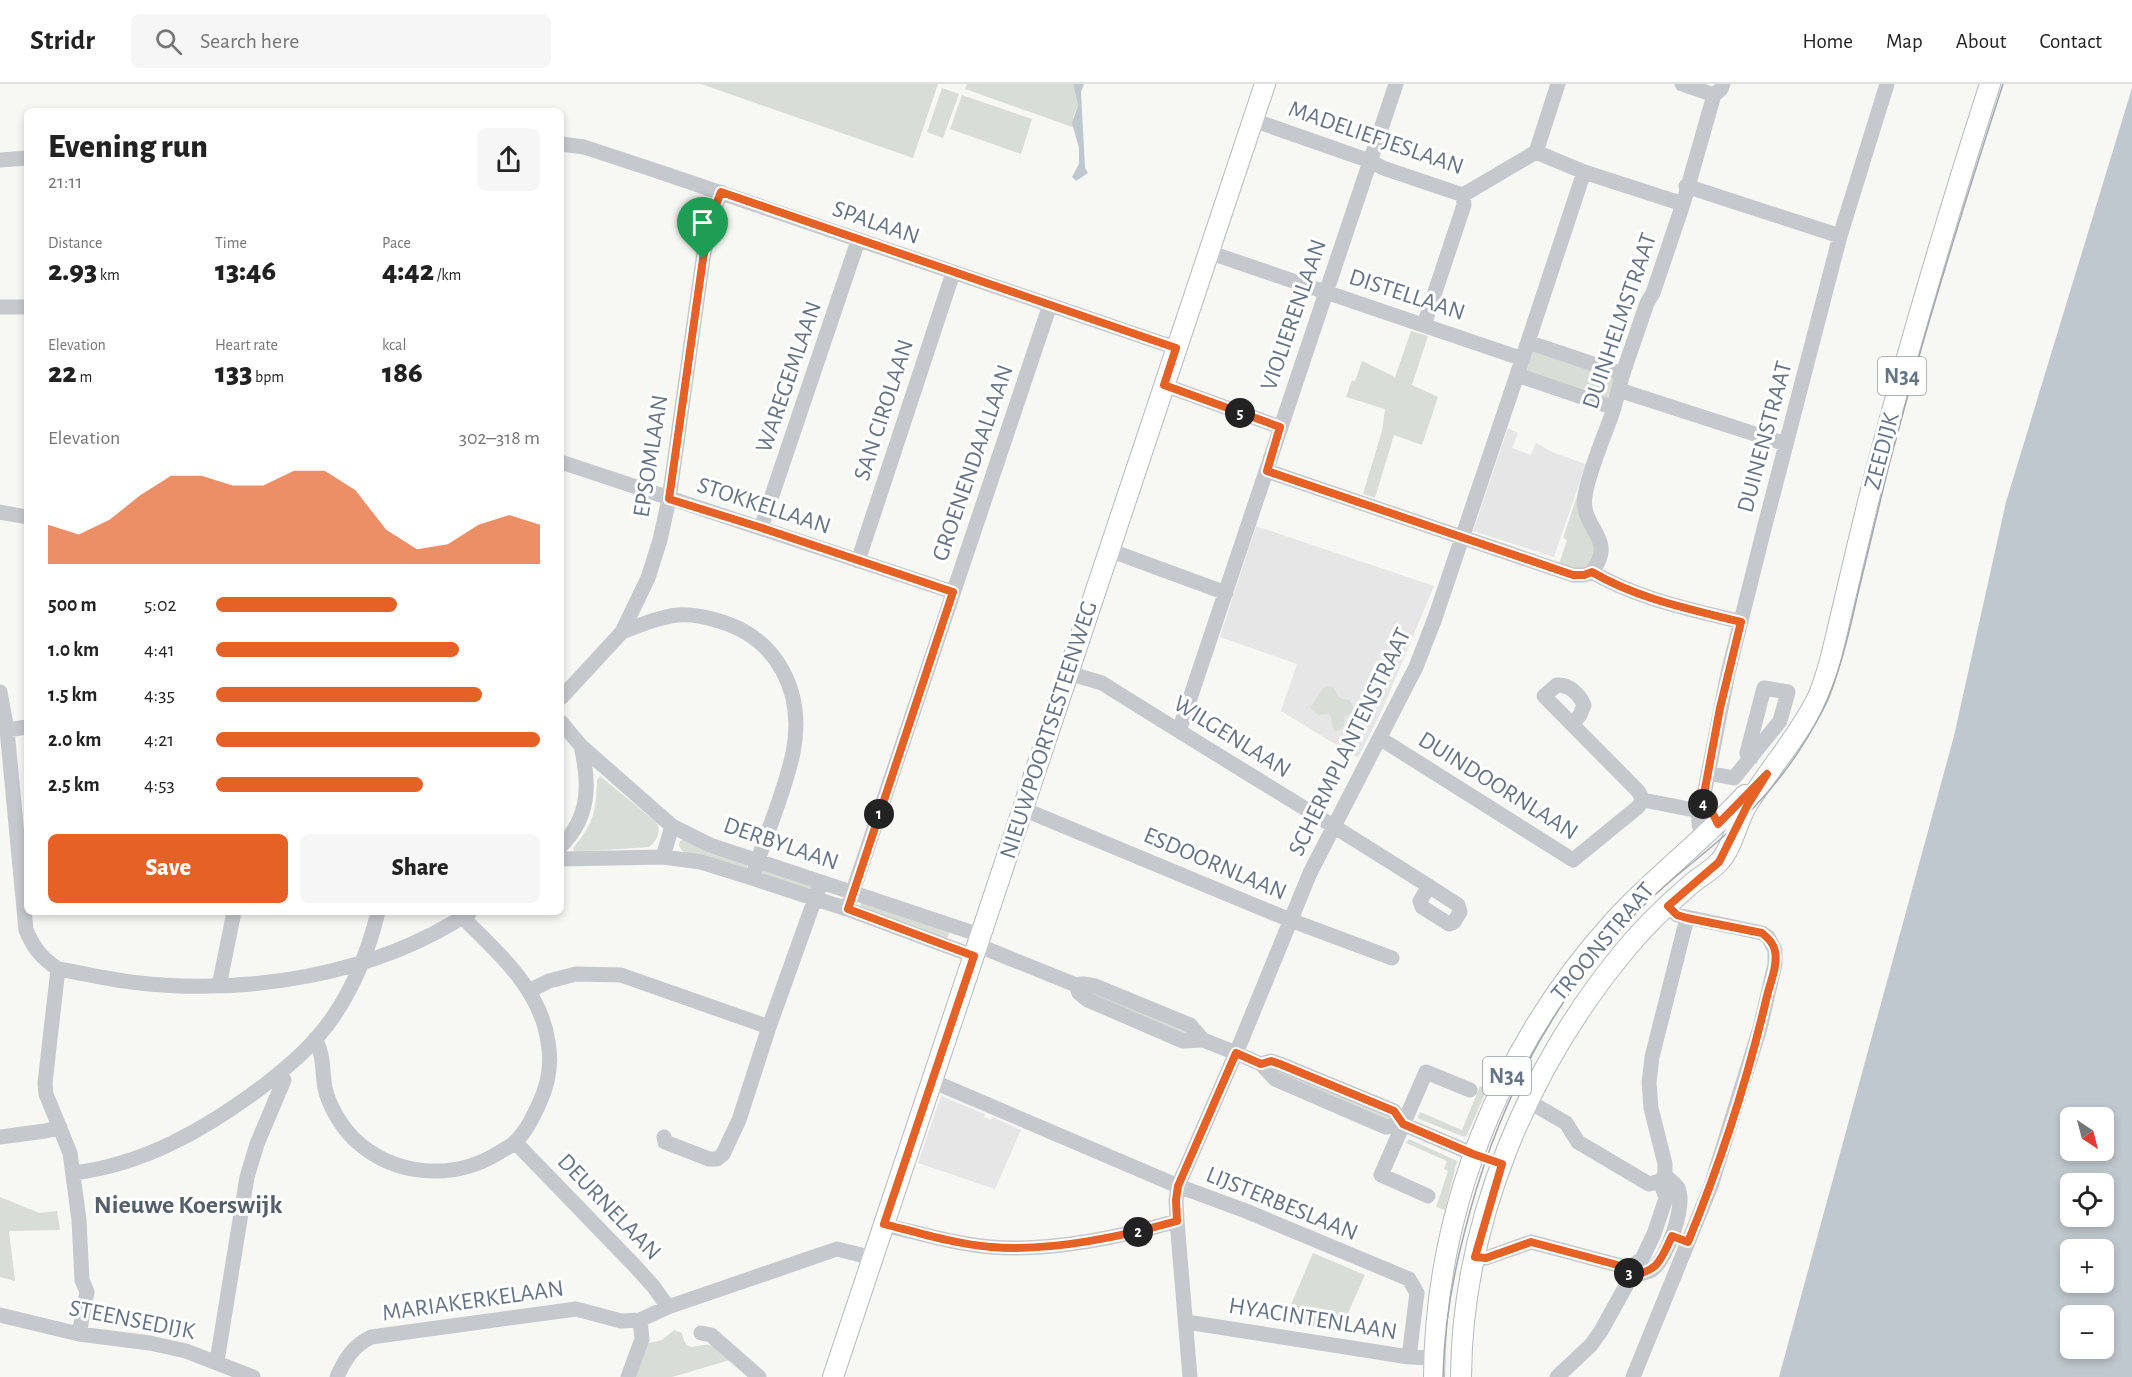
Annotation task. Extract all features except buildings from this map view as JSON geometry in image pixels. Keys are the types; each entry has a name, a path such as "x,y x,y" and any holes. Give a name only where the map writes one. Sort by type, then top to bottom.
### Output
{"main road":[{"name":"NIEUWPOORTSESTEENWEG","path":"833,1377 1265,84"},
{"name":"ZEEDIJK","path":"1727,847 1747,806 1794,738 1823,686 1875,474 1913,337 1990,84"},
{"name":"ZEEDIJK","path":"1711,831 1767,774"},
{"path":"1711,831 1726,834 1727,847"},
{"name":"TROONSTRAAT","path":"1434,1367 1444,1266 1457,1208 1484,1124 1514,1062 1559,990 1596,942 1628,906 1711,831"},
{"name":"TROONSTRAAT","path":"1461,1377 1464,1329 1475,1257 1502,1164 1543,1071 1601,980 1628,946 1668,906 1719,862 1727,847"},
{"path":"1473,1154 1502,1164"}],"street":[{"name":"VIOLIERENLAAN","path":"1179,731 1396,84"},
{"path":"1558,84 1536,152 1584,172 1683,204"},
{"path":"1682,84 1719,89"},
{"name":"DUINENSTRAAT","path":"1701,807 1728,672 1786,444 1840,237 1887,84"},
{"name":"DUINHELMSTRAAT","path":"1592,572 1599,563 1602,551 1597,534 1585,514 1585,492 1647,303 1653,293 1683,204 1686,186 1719,89"},
{"name":"MADELIEFJESLAAN","path":"1253,120 1462,195 1536,152"},
{"name":"SPALAAN","path":"564,144 584,147 721,192 858,241 1176,348"},
{"path":"0,160 24,158"},
{"name":"SCHERMPLANTENSTRAAT","path":"1178,1186 1264,987 1290,920 1333,826 1381,739 1416,667 1523,359 1584,172"},
{"path":"1686,186 1840,237"},
{"name":"EPSOMLAAN","path":"564,695 622,632 648,578 660,540 669,499 703,259 710,220 721,192"},
{"path":"1424,325 1464,205 1462,195"},
{"name":"WAREGEMLAAN","path":"762,528 858,241"},
{"name":"DISTELLAAN","path":"1208,252 1523,359"},
{"name":"SAN CIROLAAN","path":"858,561 953,273"},
{"name":"GROENENDAALLAAN","path":"848,909 1050,305"},
{"path":"0,307 24,307"},
{"path":"1528,342 1623,374"},
{"path":"1517,375 1614,408"},
{"path":"1164,385 1280,427"},
{"path":"1619,390 1786,444"},
{"name":"STOKKELLAAN","path":"564,463 953,592"},
{"path":"1267,471 1573,575 1592,572 1622,588 1651,598 1741,622"},
{"path":"0,512 24,516"},
{"path":"1109,550 1226,592"},
{"path":"622,632 648,622 679,615 706,617 730,624 750,634 770,652 785,674 795,700 796,721 793,752 752,878"},
{"name":"WILGENLAAN","path":"1068,673 1102,684 1429,886"},
{"path":"0,692 7,730 24,909"},
{"path":"1572,724 1638,791 1643,800 1694,810 1701,807 1710,808 1711,831"},
{"name":"DERBYLAAN","path":"564,726 581,746 672,826 710,845 853,892 977,945"},
{"path":"7,730 24,727"},
{"name":"DUINDOORNLAAN","path":"1381,739 1573,860 1638,807 1643,800"},
{"path":"564,842 578,825 586,796 586,769 581,746"},
{"path":"1707,773 1734,778 1751,758"},
{"name":"ESDOORNLAAN","path":"1023,808 1290,920 1392,958"},
{"path":"663,857 672,826"},
{"name":"DERBYLAAN","path":"564,859 663,857 701,862 848,909 977,945"},
{"path":"664,1137 665,1142 709,1159 717,1159 723,1154 739,1120 769,1027 821,882"},
{"path":"1633,1377 1693,1244 1760,1028 1775,964 1775,950 1762,933 1687,918 1677,915 1668,906"},
{"path":"25,915 26,930 33,947 38,954 58,969 130,982 219,986 262,984 363,964 419,941 466,915 500,953 529,991 549,1042 549,1075 530,1123 515,1142 486,1161 455,1171 429,1172 401,1166 376,1157 353,1138 338,1119 325,1089 321,1048 315,1039"},
{"path":"219,986 233,915"},
{"path":"73,1173 97,1170 143,1155 193,1133 236,1106 304,1052 334,1017 363,964 377,915"},
{"path":"1557,1377 1591,1345 1601,1331 1627,1284 1629,1272 1642,1259 1654,1234 1666,1197 1662,1178 1665,1164 1652,1108 1649,1083 1652,1057 1687,918"},
{"path":"977,945 1076,985 1095,986 1190,1025 1203,1040 1261,1064 1266,1072 1275,1079 1386,1127 1403,1124 1473,1154"},
{"path":"58,969 45,1083 46,1094 70,1153 73,1173 79,1221 82,1280 87,1292 79,1334"},
{"path":"529,991 549,981 576,974 621,975 769,1027"},
{"path":"1428,1196 1381,1175 1426,1072 1470,1090"},
{"path":"216,1361 248,1177 257,1144 284,1080 279,1073"},
{"name":"LIJSTERBESLAAN","path":"932,1082 1408,1280 1417,1293 1409,1357"},
{"path":"1528,1101 1566,1123 1578,1142 1649,1184 1662,1178"},
{"path":"0,1137 45,1131 60,1126"},
{"name":"DEURNELAAN","path":"515,1142 633,1264 668,1307"},
{"path":"1475,1257 1486,1258 1531,1242 1629,1272 1644,1274 1653,1269 1662,1257 1672,1236 1680,1206 1678,1188 1662,1178"},
{"path":"1178,1186 1177,1221 1191,1377"},
{"path":"884,1224 953,1242 1013,1247 1089,1241 1134,1233 1177,1221"},
{"path":"1672,1236 1693,1244"},
{"name":"MARIAKERKELAAN","path":"337,1377 344,1362 357,1345 371,1337 576,1309 621,1321 640,1320 668,1307 837,1250 873,1258"},
{"name":"STEENSEDIJK","path":"0,1315 79,1334 150,1343 186,1351 253,1377"},
{"path":"628,1377 642,1339 640,1320"},
{"name":"HYACINTENLAAN","path":"1186,1324 1193,1323 1409,1357 1434,1367"},
{"path":"701,1333 711,1335 759,1377"}],"shaded area":[{"path":"701,84 938,84 913,158"},
{"path":"967,84 1073,84 1078,105 1073,117 1075,128 965,89"},
{"path":"1073,84 1084,84 1081,92 1085,168 1088,173 1076,181 1072,177 1079,164 1079,148 1072,123 1078,105"},
{"path":"942,88 959,94 943,138 927,132"},
{"path":"2132,88 2132,1377 1779,1377 1954,736 2006,502"},
{"path":"962,95 1032,119 1021,154 950,129"},
{"path":"1411,331 1428,336 1412,385 1438,397 1422,445 1394,435 1375,498 1363,494 1382,431 1385,409 1346,397 1362,361 1395,377"},
{"path":"1532,349 1615,376 1609,399 1525,373"},
{"path":"1508,428 1518,433 1512,448 1531,455 1536,443 1554,453 1586,464 1554,557 1473,531"},
{"path":"1578,493 1599,545 1587,570 1558,567 1567,540 1563,538"},
{"path":"1256,526 1434,586 1383,708 1358,758 1281,711 1297,664 1220,637"},
{"path":"1328,686 1334,688 1339,698 1349,700 1353,706 1354,712 1344,717 1345,725 1340,730 1335,731 1331,716 1319,715 1310,708 1323,688"},
{"path":"600,776 657,823 658,836 649,847 575,852 573,848 590,824 596,801 597,780"},
{"path":"685,839 747,864 747,869 684,853 679,846 680,841"},
{"path":"762,869 810,882 813,891 763,879 760,872"},
{"path":"862,901 951,929 946,941 859,908"},
{"path":"1084,988 1189,1029 1193,1038 1089,996"},
{"path":"1271,1067 1388,1113 1396,1123 1279,1076"},
{"path":"1480,1086 1487,1089 1467,1135 1464,1137 1417,1118 1420,1112 1462,1130"},
{"path":"941,1096 985,1114 984,1117 991,1120 992,1117 1021,1130 995,1189 918,1163"},
{"path":"1409,1139 1457,1161 1445,1210 1436,1207 1448,1171 1444,1169 1447,1161 1406,1143"},
{"path":"0,1197 39,1213 57,1211 60,1230 9,1231 15,1281 0,1277"},
{"path":"1313,1253 1365,1275 1340,1331 1287,1323 1290,1307"},
{"path":"674,1330 682,1333 689,1346 712,1346 730,1360 672,1377 635,1377 645,1344 662,1340"}],"tram line":[{"path":"1443,1377 1449,1305 1464,1234 1477,1188 1510,1100 1553,1017 1609,942 1642,907 1739,823 1766,794 1802,746 1822,711 1839,668 1887,473 1914,375 2003,84"}],"district":[{"name":"Nieuwe Koerswijk","path":"188,1205"}],"route":[{"path":"721,192 858,241 1176,348 1164,385 1280,427 1267,471 1573,575 1592,572 1622,588 1651,598 1741,622 1720,708 1702,805 1710,808 1718,824 1767,774 1738,822 1724,856 1668,906 1677,915 1687,918 1762,933 1775,950 1775,964 1760,1028 1711,1186 1688,1242 1672,1236 1662,1257 1653,1269 1644,1274 1629,1276 1629,1268 1531,1242 1486,1258 1475,1257 1502,1164 1403,1124 1394,1111 1280,1064 1271,1061 1261,1064 1236,1053 1178,1186 1177,1221 1134,1233 1034,1247 993,1247 953,1242 884,1224 974,956 848,909 953,592 669,499 703,259 710,220 721,192"}]}
